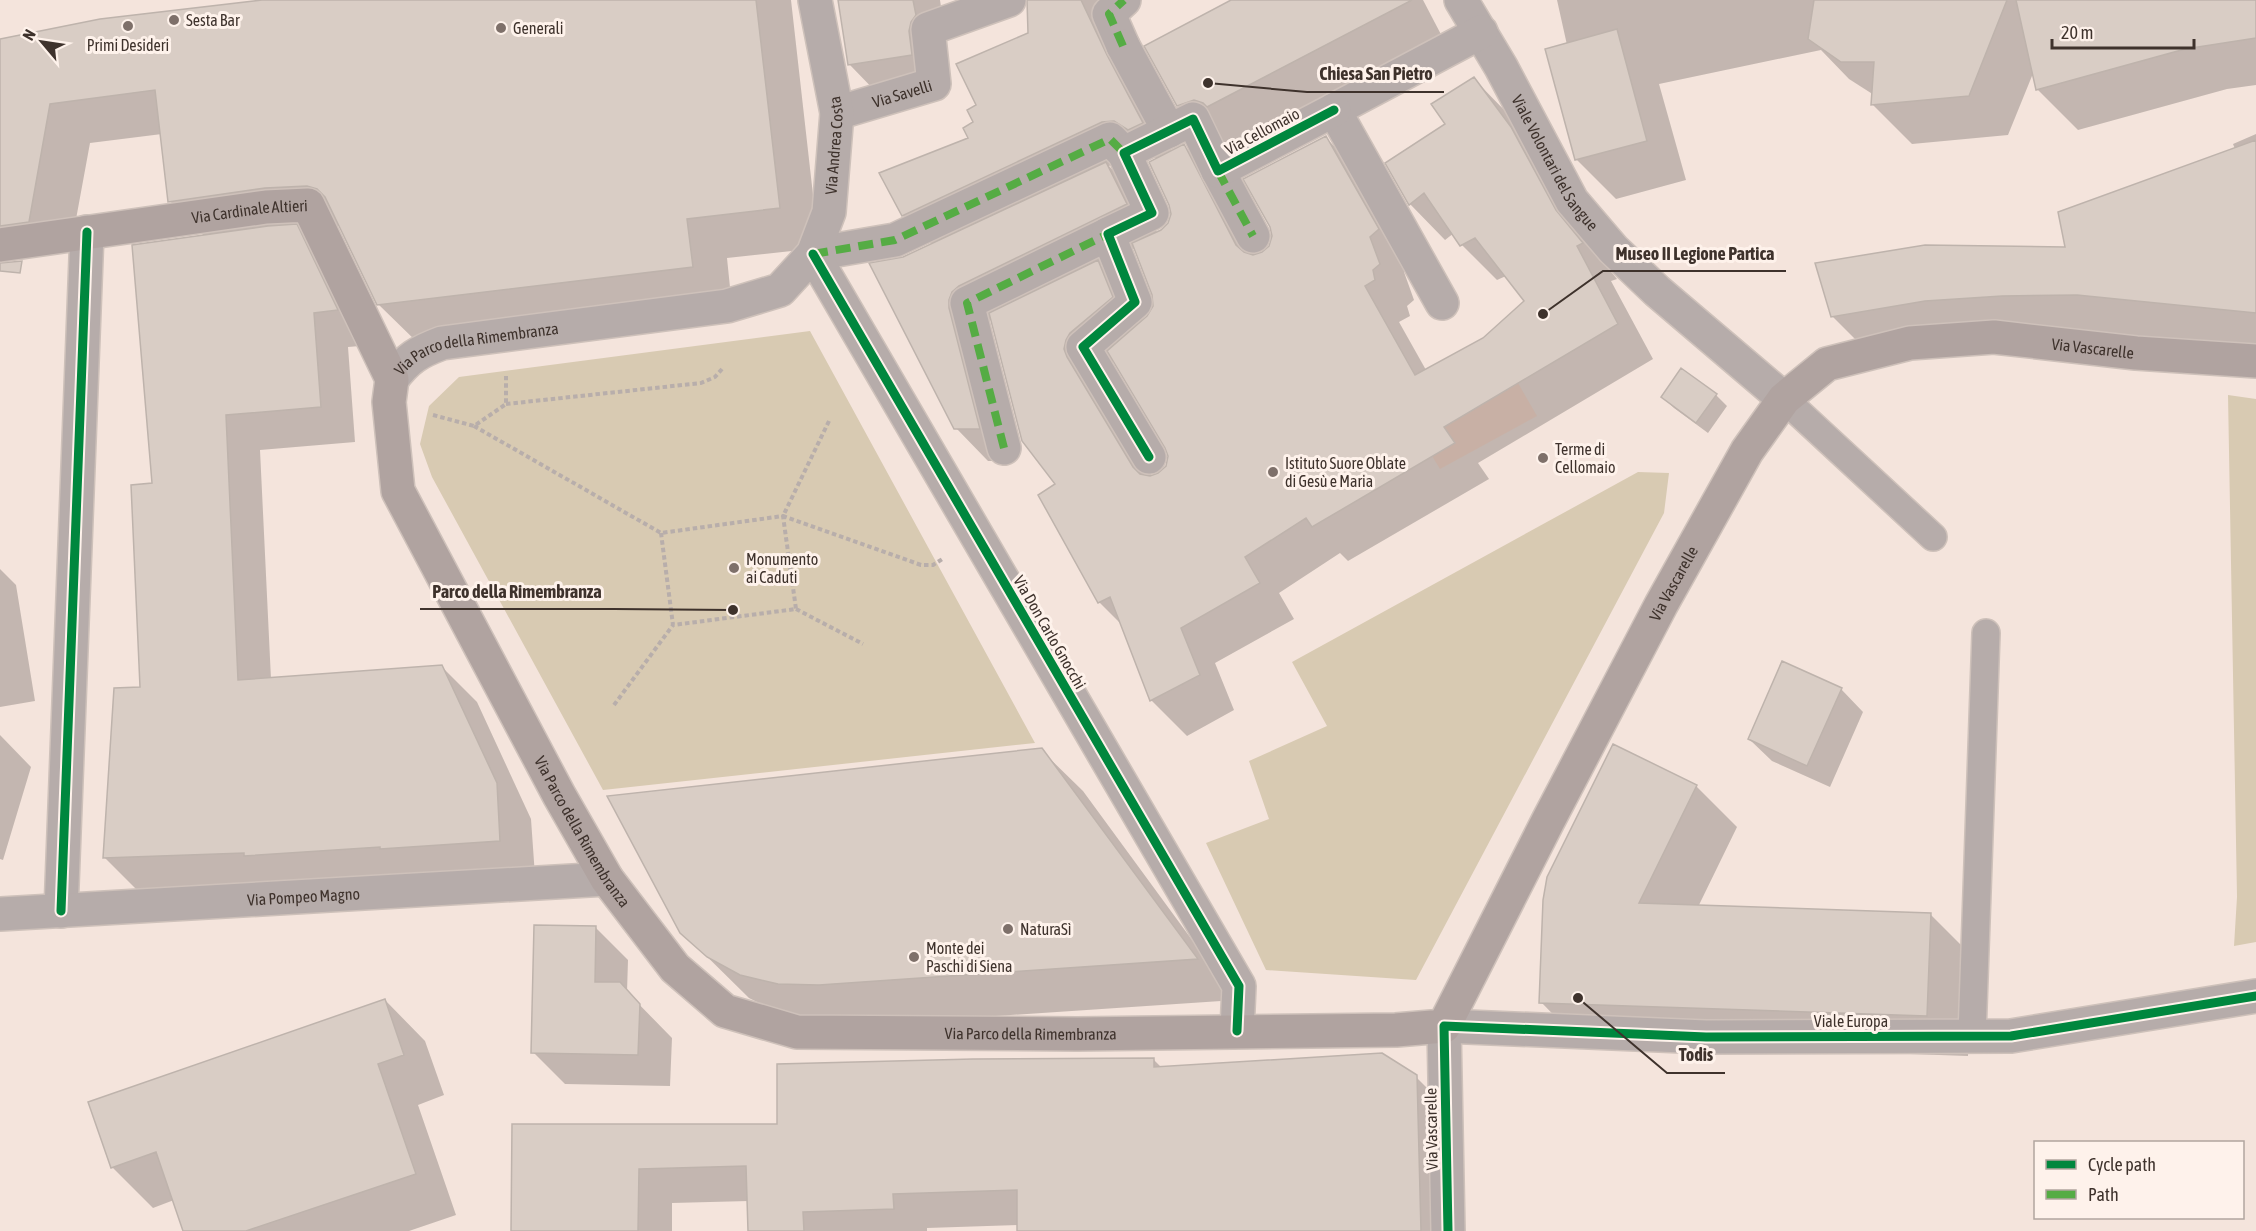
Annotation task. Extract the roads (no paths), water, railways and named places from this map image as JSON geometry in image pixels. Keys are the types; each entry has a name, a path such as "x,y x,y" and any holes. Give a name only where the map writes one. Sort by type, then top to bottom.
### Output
{"main road":[{"name":"Via Cardinale Altieri","path":"0,245 266,207 308,204 390,391"},
{"name":"Via Vascarelle","path":"1444,1026 1656,616 1747,451 1784,399 1827,364 1910,343 1994,336 2136,353 2256,361"},
{"name":"Via Parco della Rimembranza","path":"390,391 398,491 559,795 607,879 675,968 725,1011 797,1032 1077,1034 1396,1030 1444,1026"}],"street":[{"name":"Via Andrea Costa","path":"813,254 829,212 837,112 815,0"},
{"name":"Via Savelli","path":"837,112 934,84 928,29 1009,0"},
{"path":"1124,0 1108,14 1169,131"},
{"name":"Viale Volontari del Sangue","path":"1461,0 1572,201 1613,249 1649,284 1784,399"},
{"name":"Via Cellomaio","path":"1218,171 1481,33"},
{"path":"1334,110 1442,303"},
{"name":"Via Cellomaio","path":"1124,153 1193,119 1253,236"},
{"path":"813,254 895,240 1110,139 1124,153 1152,213 967,303 1004,448"},
{"path":"61,911 87,232"},
{"path":"1108,234 1135,302 1083,347 1149,457"},
{"name":"Via Parco della Rimembranza","path":"390,391 404,363 417,352 442,343 727,306 780,290 813,254"},
{"name":"Via Don Carlo Gnocchi","path":"813,254 1239,986 1237,1031"},
{"name":"Via Pompeo Magno","path":"0,915 607,879"},
{"name":"Viale Europa","path":"1444,1026 1706,1036 2011,1036 2256,996"},
{"name":"Via Vascarelle","path":"1444,1026 1448,1231"}],"lane":[{"path":"1784,399 1933,537"},
{"path":"1972,1036 1986,633"}],"place":[{"name":"Sesta Bar","path":"174,20"},
{"name":"Primi Desideri","path":"128,26"},
{"name":"Generali","path":"501,28"},
{"name":"Chiesa San Pietro","path":"1208,83"},
{"name":"Museo II Legione Partica","path":"1543,314"},
{"name":"Terme di Cellomaio","path":"1543,458"},
{"name":"Istituto Suore Oblate di Gesù e Maria","path":"1273,472"},
{"name":"Monumento ai Caduti","path":"734,568"},
{"name":"Parco della Rimembranza","path":"733,610"},
{"name":"NaturaSì","path":"1008,929"},
{"name":"Monte dei Paschi di Siena","path":"914,957"},
{"name":"Todis","path":"1578,998"}]}
